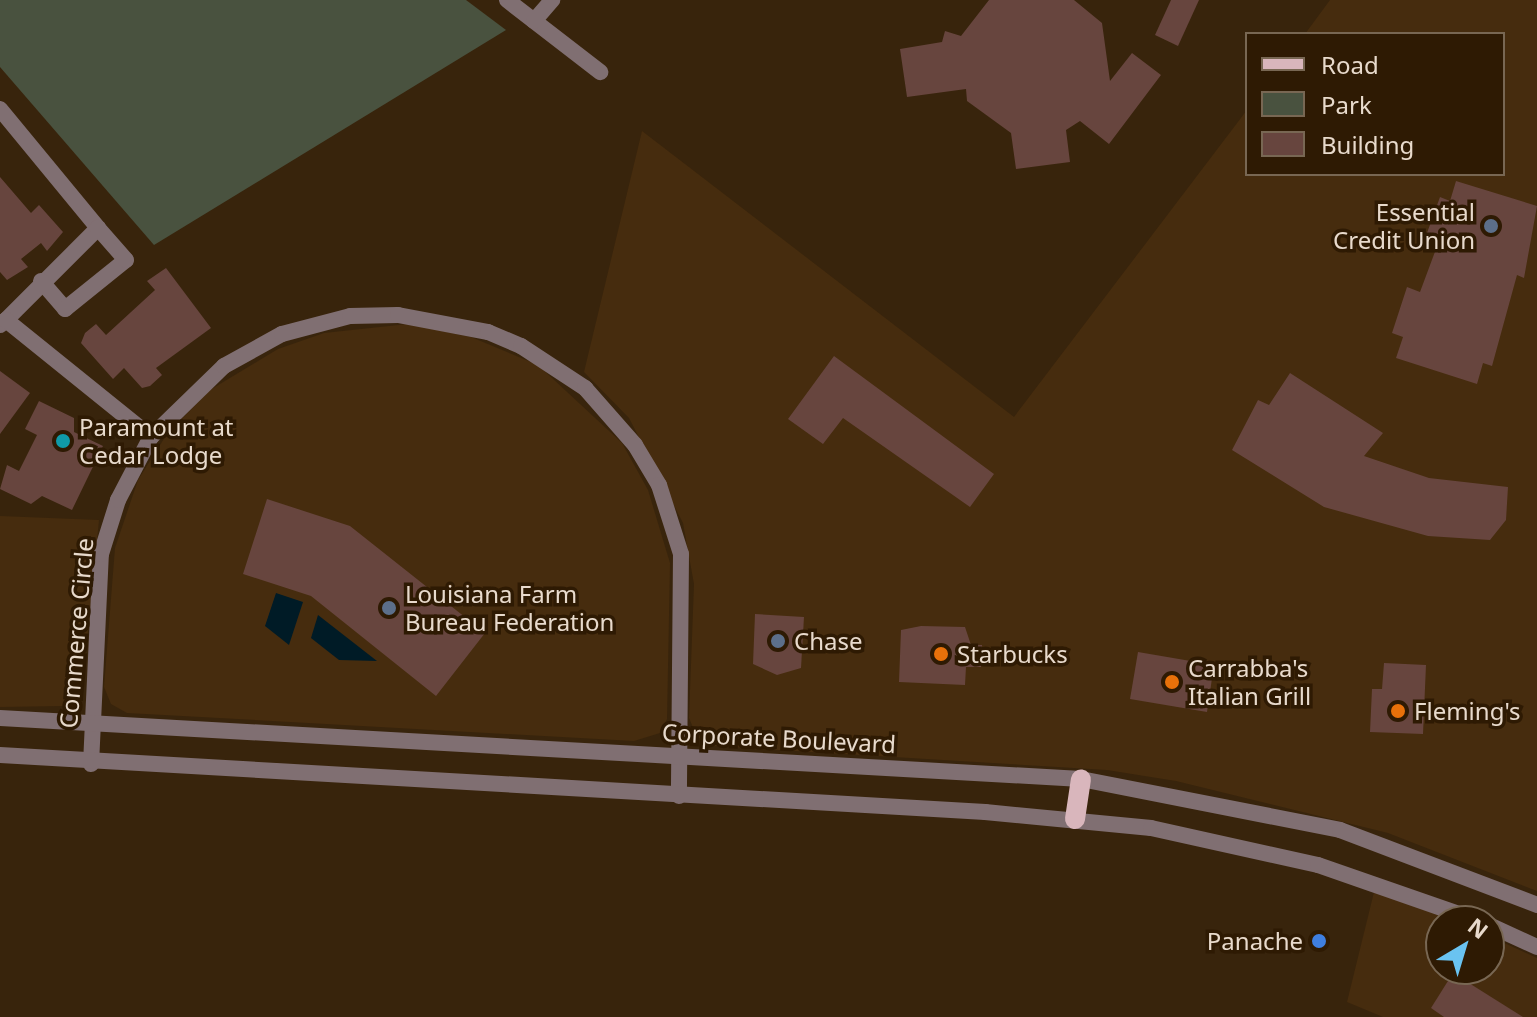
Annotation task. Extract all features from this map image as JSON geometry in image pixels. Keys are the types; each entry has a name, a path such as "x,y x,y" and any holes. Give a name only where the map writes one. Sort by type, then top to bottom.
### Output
{"main road":[{"path":"1075,819 1081,779"}],"street":[{"path":"507,0 600,72"},
{"path":"534,21 552,0"},
{"path":"0,109 126,260 65,309 41,281"},
{"path":"98,228 41,281 3,322 151,437"},
{"name":"Commerce Circle","path":"91,764 101,554 118,500 151,437 251,349 350,316 446,321 488,332 554,365 610,412 635,445 674,528 684,611 679,796"},
{"name":"Corporate Boulevard","path":"0,718 1081,779 1340,830 1537,905"},
{"path":"0,755 91,764 1075,819 1268,852 1430,905"},
{"path":"1505,932 1537,947"}],"shaded area":[{"path":"1330,0 1537,0 1537,891 1388,833 1176,781 1107,770 715,746 697,737 689,718 694,584 683,523 629,418 584,372 642,131 1014,417 1245,113 1245,176 1505,176 1505,32 1306,32"},
{"path":"408,324 471,337 538,365 622,443 648,490 670,563 667,719 660,733 634,741 127,713 111,704 104,687 115,548 138,480 167,434 210,390 278,349 324,333"},
{"path":"0,516 99,520 83,682 64,706 0,707"},
{"path":"1376,884 1425,906 1425,985 1505,985 1505,943 1537,958 1537,1017 1383,1017 1347,1002"}],"green space":[{"path":"0,0 466,0 506,30 154,245 0,67"}],"water":[{"path":"276,593 303,602 289,645 265,626"},
{"path":"318,615 377,661 339,660 311,638"}],"building":[{"path":"989,0 1074,0 1102,23 1110,81 1132,53 1161,75 1109,144 1080,121 1066,130 1070,162 1016,169 1011,133 967,101 966,89 907,97 900,49 942,42 945,31 961,36"},
{"path":"1171,0 1199,0 1178,46 1155,35"},
{"path":"0,177 31,213 39,205 63,232 47,251 41,243 21,259 28,267 7,280 0,272"},
{"path":"1456,181 1537,206 1524,278 1517,275 1492,366 1483,363 1477,384 1396,358 1403,337 1392,333 1407,287 1420,292 1436,249 1423,244 1440,197 1450,201"},
{"name":"Paramount at Cedar Lodge","path":"166,268 211,328 156,368 162,375 150,386 142,388 124,368 113,379 81,343 85,333 96,324 106,335 155,290 147,281"},
{"path":"834,356 994,474 970,507 843,418 823,444 788,419"},
{"path":"0,371 30,393 0,434"},
{"path":"1290,373 1383,433 1364,456 1429,478 1508,487 1506,520 1490,540 1428,536 1324,507 1232,450 1258,400 1269,405"},
{"name":"Paramount at Cedar Lodge","path":"39,401 74,418 74,432 103,446 72,510 42,496 31,504 0,489 7,465 19,471 37,435 25,429"},
{"name":"Louisiana Farm Bureau Federation","path":"267,499 350,526 485,633 436,696 311,596 243,574"},
{"name":"Chase","path":"755,614 804,617 801,668 777,675 753,664"},
{"name":"Starbucks","path":"921,626 965,627 971,645 982,645 981,667 966,667 965,685 899,682 901,630"},
{"name":"Carrabba's Italian Grill","path":"1138,652 1214,665 1207,712 1130,699"},
{"name":"Fleming's","path":"1384,663 1426,665 1423,734 1370,732 1372,689 1382,689"},
{"path":"1445,985 1472,985 1523,1017 1444,1017 1431,1008"}],"place":[{"name":"Essential Credit Union","path":"1491,226"},
{"name":"Paramount at Cedar Lodge","path":"63,441"},
{"name":"Louisiana Farm Bureau Federation","path":"389,608"},
{"name":"Chase","path":"778,641"},
{"name":"Starbucks","path":"941,654"},
{"name":"Carrabba's Italian Grill","path":"1172,682"},
{"name":"Fleming's","path":"1398,711"},
{"name":"Panache","path":"1319,941"}]}
